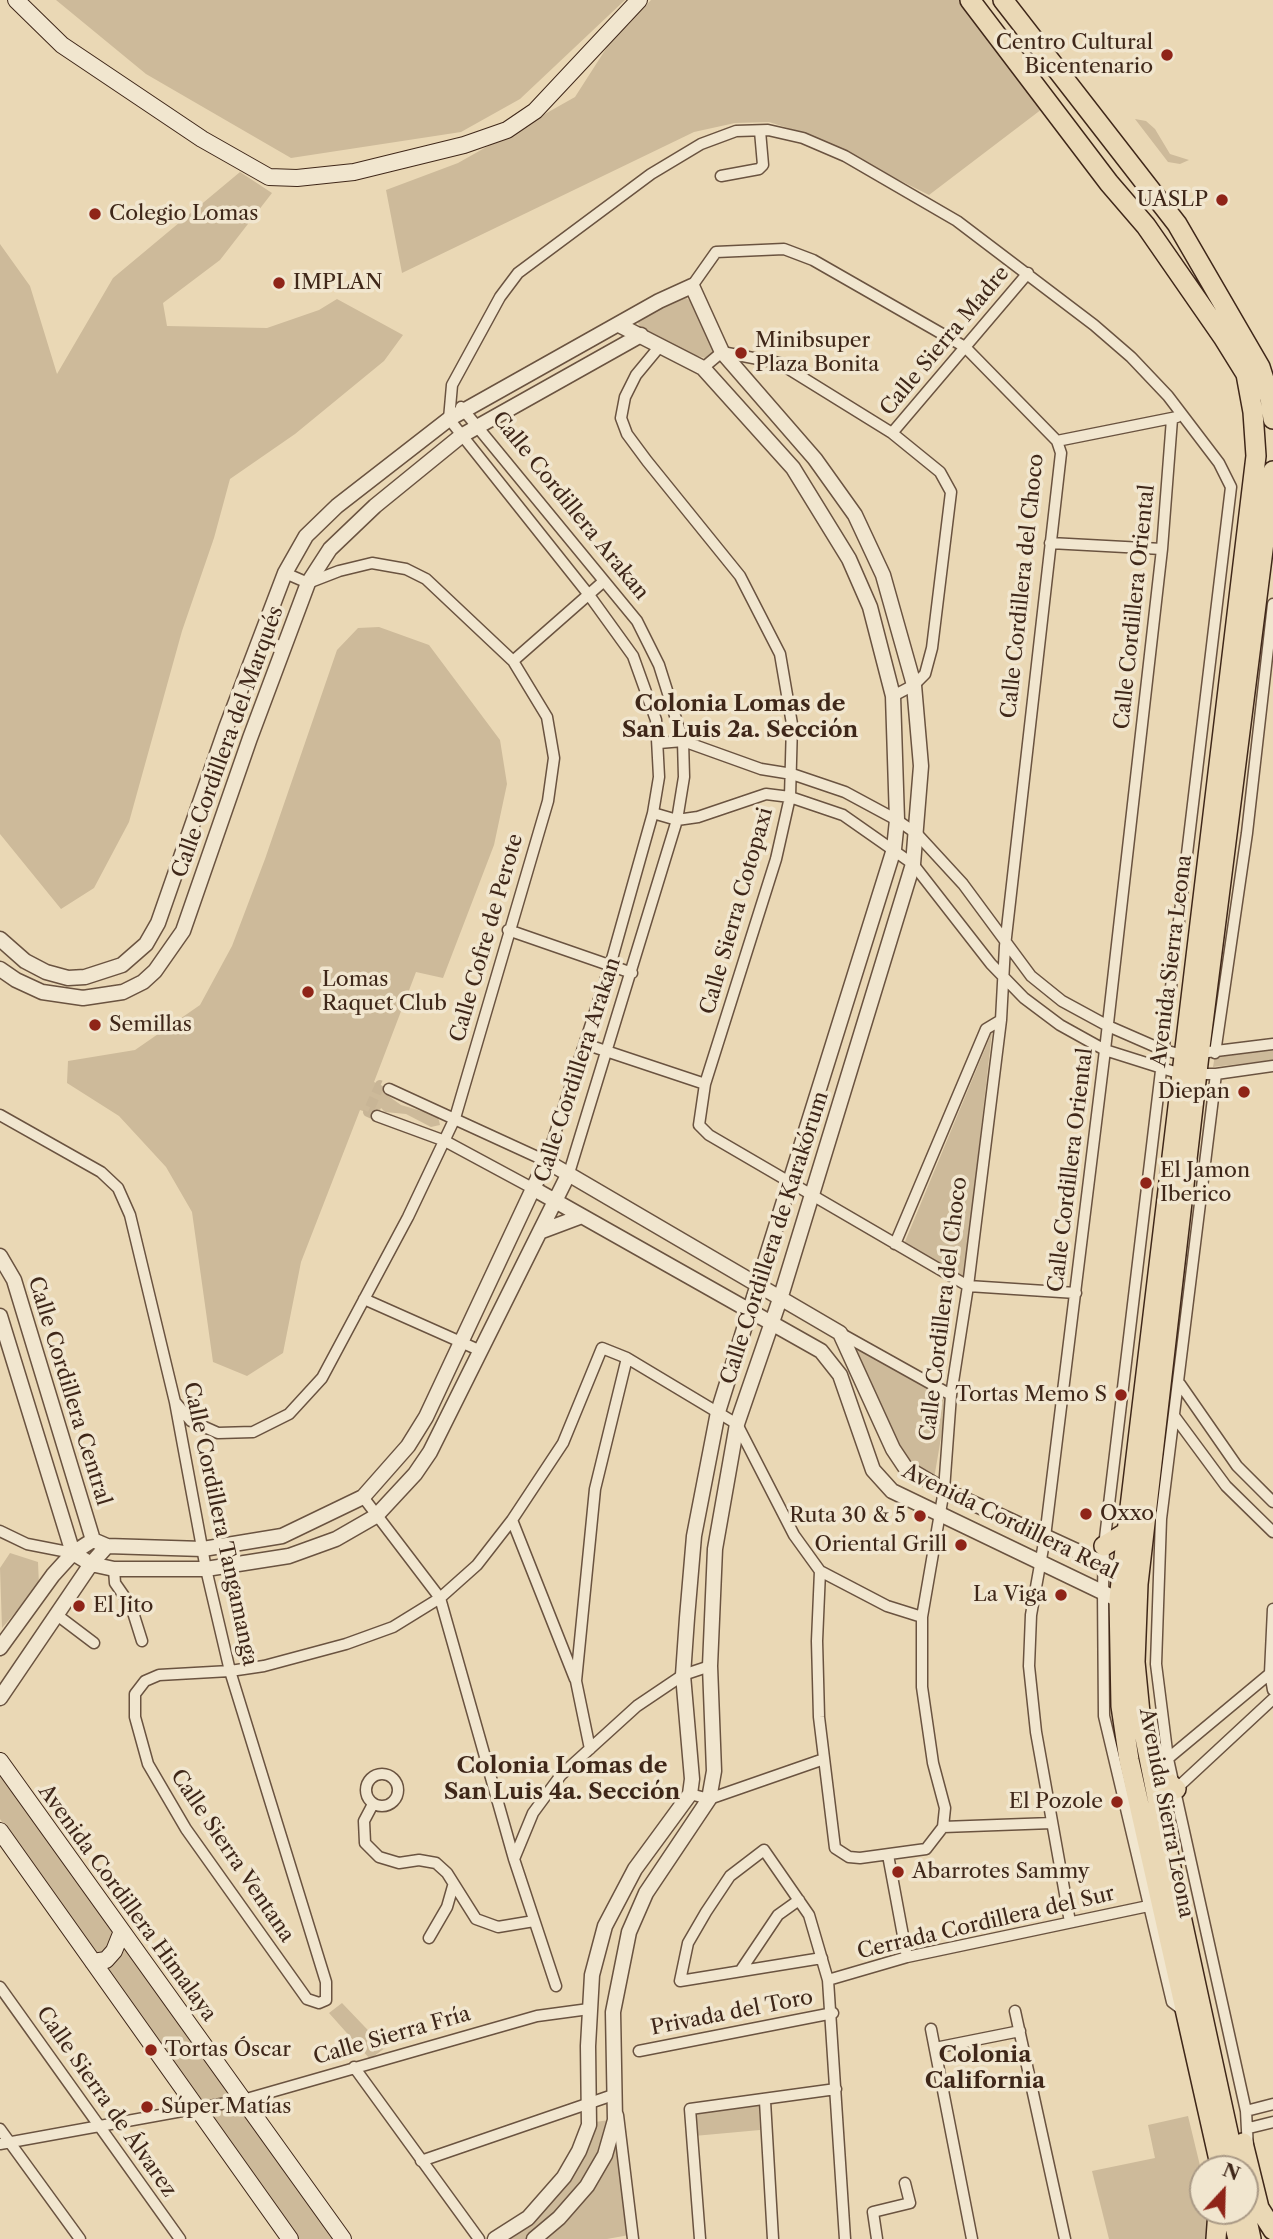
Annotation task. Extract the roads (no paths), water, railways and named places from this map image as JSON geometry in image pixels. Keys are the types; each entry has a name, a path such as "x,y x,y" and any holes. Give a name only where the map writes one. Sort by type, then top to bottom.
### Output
{"highway":[{"name":"Avenida Sierra Leona","path":"970,0 1158,243 1246,374 1255,445 1210,903 1199,1064 1130,1580 1122,1601 1121,1706 1129,1760 1218,2155"},
{"path":"1003,0 1177,224 1239,326 1260,367 1270,398 1273,419"},
{"path":"1110,183 1143,208 1159,202"},
{"path":"1158,243 1177,253 1239,326"},
{"name":"Avenida Sierra Leona","path":"1210,903 1273,471"},
{"name":"Avenida Sierra Leona","path":"1130,1580 1125,1533 1199,1064"},
{"path":"1104,1555 1125,1533"},
{"name":"Avenida Sierra Leona","path":"1122,1601 1135,1662 1140,1713 1163,1776 1162,1905"},
{"path":"1121,1706 1132,1720 1140,1754 1163,1776 1147,1841"},
{"path":"1162,1905 1197,1939 1239,2155"},
{"path":"1192,2047 1186,2074 1205,2155"},
{"path":"1259,2208 1273,2230"}],"main road":[{"path":"16,0 62,45 202,139 269,177 297,178 355,172 464,145 507,130 535,111 639,0"},
{"name":"Avenida Cordillera Himalaya","path":"0,1761 343,2239"},
{"path":"0,1831 290,2239"},
{"path":"93,1962 106,1959 114,1951 122,1931"}],"street":[{"path":"692,286 659,301 619,326 459,406 452,385 499,297 518,273 651,174 701,144 736,131 760,131 803,138 882,175 957,221 1028,273 1130,357 1177,417 1057,441"},
{"path":"721,176 759,169 763,165 760,131"},
{"name":"Calle Cordillera del Choco","path":"692,286 716,252 784,249 813,260 965,347 1057,441 1061,453 1005,946 1006,979 968,1286 951,1395 944,1490 938,1511 922,1617 922,1687 933,1763 944,1808 943,1827"},
{"name":"Calle Sierra Madre","path":"892,433 1028,273"},
{"name":"Calle Cordillera de Karakórum","path":"620,2239 633,2238 616,2094 613,2012 629,1932 646,1893 709,1800 714,1771 710,1667 715,1549 737,1424 812,1195 913,864 921,766 914,685 883,575 855,516 815,459 722,352 692,286"},
{"name":"Calle Cordillera de Karakórum","path":"619,326 703,368 793,468 849,559 870,607 893,696 897,820 894,849 718,1412 694,1536 683,1675 692,1779 690,1794"},
{"path":"478,426 641,335"},
{"name":"Calle Sierra Cotopaxi","path":"660,346 636,375 625,397 621,418 627,434 647,461 740,576 780,654 792,724 790,797 776,859 705,1084 699,1125 709,1135 790,1184 968,1286 1076,1293"},
{"path":"703,368 722,352 779,363 892,433 940,472 951,492 932,648 925,674 914,685 893,696"},
{"name":"Calle Cordillera del Marqués","path":"0,939 25,961 46,972 68,978 99,974 122,965 146,944 158,923 226,728 285,573 306,536 337,506 449,419 459,406"},
{"name":"Calle Cordillera Arakan","path":"0,1531 27,1544 73,1553 90,1564 114,1569 206,1569 289,1556 337,1538 376,1516 415,1474 430,1452 557,1202 569,1173 677,820 684,777 683,741 659,665 636,621 459,406"},
{"name":"Calle Cordillera Oriental","path":"1070,1922 1036,1732 1030,1666 1031,1615 1045,1537 1076,1293 1177,417"},
{"name":"Avenida Sierra Leona","path":"1162,1905 1104,1716 1122,1601 1104,1555 1231,487 1219,463 1177,417"},
{"name":"Calle Cordillera Arakan","path":"100,1543 203,1549 282,1535 363,1497 408,1446 426,1417 534,1189 586,1044 653,813 659,777 656,720 633,656 589,595 449,419"},
{"name":"Calle Cordillera del Marqués","path":"0,969 16,980 51,994 83,998 105,996 143,982 165,959 183,931 250,738 308,583 330,549 375,506 461,436 478,426"},
{"path":"1050,543 1162,549"},
{"name":"Calle Cofre de Perote","path":"176,1402 191,1421 218,1433 253,1432 289,1414 322,1378 455,1118 548,800 554,758 547,718 513,661 444,593 406,569 372,563 308,583"},
{"path":"285,573 308,583"},
{"path":"513,661 604,580"},
{"name":"Avenida Sierra Leona","path":"1243,2155 1249,2128 1246,2110 1163,1776 1156,1664 1158,1572 1180,1384 1199,1064 1247,833 1272,604"},
{"path":"226,728 250,738"},
{"path":"659,743 683,741 761,769 792,774 845,792 917,834 962,884 1005,946 1031,976 1062,1001 1108,1026 1199,1064 1273,1066"},
{"path":"653,813 677,820 723,810 766,794 790,797 844,815 913,864 1024,998 1060,1025 1105,1051 1160,1070 1199,1064 1273,1044"},
{"path":"508,930 632,973"},
{"path":"99,974 105,996"},
{"name":"Calle Cordillera del Choco","path":"895,1244 986,1030 1001,1020"},
{"path":"586,1044 705,1084"},
{"path":"389,1089 569,1173 840,1333 951,1395"},
{"name":"Calle Cordillera Tangamanga","path":"0,1115 101,1172 118,1188 130,1214 176,1402 206,1569 230,1671 326,1982 326,2000"},
{"name":"Avenida Cordillera Real","path":"377,1116 445,1141 770,1321 828,1359 840,1375 873,1470 880,1481 892,1491 1122,1601"},
{"path":"542,1231 582,1216"},
{"name":"Calle Cordillera Central","path":"0,1256 14,1280 100,1543"},
{"path":"364,1299 481,1351"},
{"name":"Calle Cordillera Central","path":"0,1316 73,1553"},
{"name":"Avenida Cordillera Real","path":"840,1333 898,1458 905,1467 944,1490 1045,1537 1104,1555 1130,1580"},
{"name":"Calle Sierra Ventana","path":"326,2000 313,2002 293,1983 186,1829 148,1764 135,1717 135,1694 145,1681 159,1675 264,1666 346,1644 393,1627 440,1598 477,1565 512,1520 563,1443 602,1348 627,1358 737,1424"},
{"path":"576,1681 595,1489 627,1358"},
{"path":"1180,1384 1237,1466 1273,1502"},
{"path":"1175,1417 1226,1486 1273,1532"},
{"path":"737,1424 794,1535 820,1571 887,1606 922,1617"},
{"path":"363,1497 440,1598 514,1860 556,1986"},
{"path":"512,1520 576,1681 590,1749"},
{"path":"0,1648 73,1553 100,1543"},
{"path":"0,1698 90,1564 100,1543"},
{"path":"114,1569 115,1583 131,1606 142,1641"},
{"path":"820,1571 817,1641 824,1759 835,1848 849,1857 888,1855 926,1849 943,1827 1052,1823"},
{"path":"1273,1609 1273,1690"},
{"path":"57,1615 94,1643"},
{"path":"514,1860 534,1814 561,1775 637,1706 683,1675 710,1667"},
{"path":"1163,1776 1272,1672"},
{"path":"1163,1776 1273,1699"},
{"path":"495,2239 528,2218 564,2178 589,2125 589,2009 592,1975 605,1926 635,1869 690,1794 709,1800 824,1759"},
{"path":"373,1804 364,1821 365,1843 379,1857 399,1863 419,1860 436,1863 447,1873 476,1919 498,1927 534,1921"},
{"path":"822,1958 680,1981 688,1943 730,1876 764,1850 816,1929 828,1980 833,2014 845,2239"},
{"path":"888,1855 907,1957"},
{"path":"429,1938 447,1907 453,1886"},
{"path":"741,1970 778,1915 799,1900"},
{"name":"Cerrada Cordillera del Sur","path":"828,1980 907,1957 1162,1905"},
{"name":"Calle Sierra de Álvarez","path":"0,1987 180,2239"},
{"name":"Calle Sierra Fría","path":"5,2143 243,2099 537,2016 589,2009"},
{"path":"1016,2011 1065,2239"},
{"name":"Privada del Toro","path":"639,2051 833,2014"},
{"path":"931,2029 972,2239"},
{"path":"935,2048 1020,2032"},
{"path":"354,2067 480,2239"},
{"path":"699,2239 690,2109 765,2101 836,2088"},
{"path":"421,2161 616,2094 615,2120 605,2155 587,2186 559,2218 534,2239"},
{"path":"765,2101 773,2239"},
{"path":"1246,2110 1273,2105"},
{"path":"1249,2128 1273,2122"},
{"path":"0,2129 5,2143 80,2239"},
{"path":"877,2239 873,2212 910,2203 905,2183"}],"tunnel":[{"path":"377,1116 368,1112 380,1085 389,1089"}],"place":[{"name":"Centro Cultural Bicentenario","path":"1167,55"},
{"name":"UASLP","path":"1222,200"},
{"name":"Colegio Lomas","path":"95,214"},
{"name":"IMPLAN","path":"279,283"},
{"name":"Minibsuper Plaza Bonita","path":"741,353"},
{"name":"Lomas Raquet Club","path":"308,992"},
{"name":"Semillas","path":"95,1025"},
{"name":"Diepan","path":"1244,1092"},
{"name":"El Jamon Iberico","path":"1146,1183"},
{"name":"Tortas Memo S","path":"1121,1395"},
{"name":"Oxxo","path":"1086,1514"},
{"name":"Ruta 30 & 5","path":"920,1516"},
{"name":"Oriental Grill","path":"961,1545"},
{"name":"La Viga","path":"1061,1595"},
{"name":"El Jito","path":"79,1606"},
{"name":"El Pozole","path":"1117,1802"},
{"name":"Abarrotes Sammy","path":"898,1872"},
{"name":"Tortas Óscar","path":"151,2050"},
{"name":"Súper Matías","path":"147,2107"}],"district":[{"name":"Colonia Lomas de San Luis 2a. Sección","path":"740,717"},
{"name":"Colonia Lomas de San Luis 4a. Sección","path":"562,1779"},
{"name":"Colonia California","path":"985,2068"}]}
